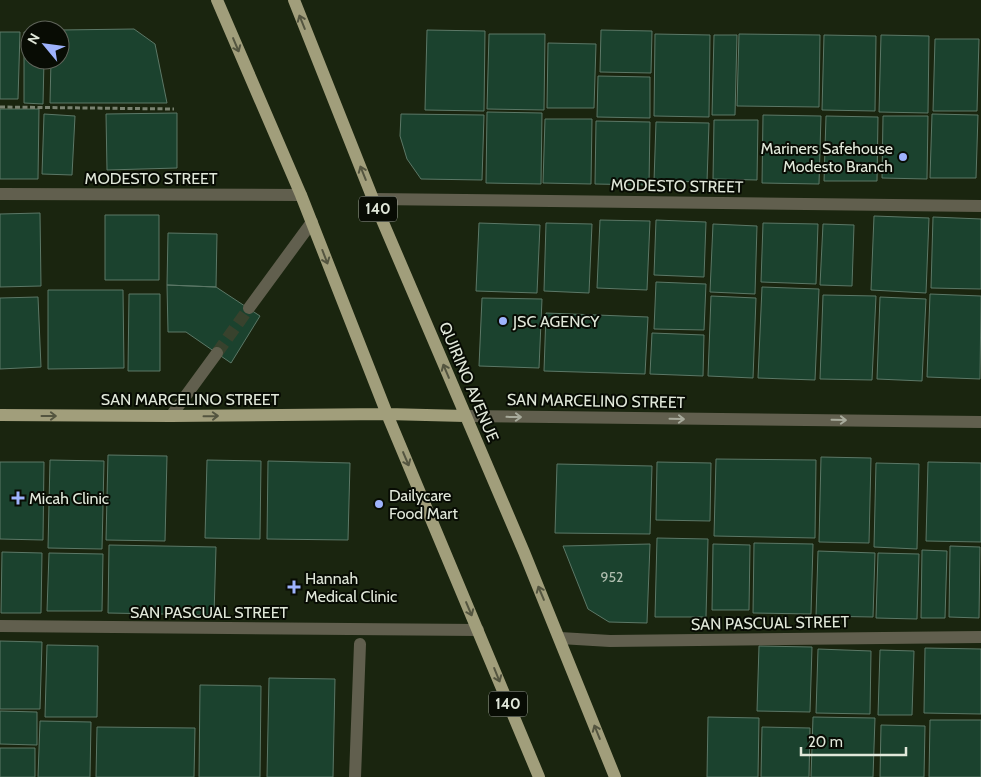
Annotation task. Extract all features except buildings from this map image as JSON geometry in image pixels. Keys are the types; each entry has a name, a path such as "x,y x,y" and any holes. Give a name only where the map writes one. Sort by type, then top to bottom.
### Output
{"main road":[{"name":"140","path":"217,0 301,195 387,414 538,777"},
{"name":"QUIRINO AVENUE","path":"294,0 374,199 560,638 615,777"},
{"name":"SAN MARCELINO STREET","path":"0,415 387,414 465,416"}],"street":[{"name":"MODESTO STREET","path":"0,194 301,195"},
{"name":"MODESTO STREET","path":"374,199 981,206"},
{"path":"249,308 312,222"},
{"path":"171,416 217,353"},
{"name":"SAN MARCELINO STREET","path":"465,416 981,422"},
{"name":"SAN PASCUAL STREET","path":"0,626 478,630"},
{"name":"SAN PASCUAL STREET","path":"560,638 620,641 981,637"},
{"path":"355,777 360,644"}],"path":[{"path":"0,107 174,109"}],"tunnel":[{"path":"217,353 249,308"}],"place":[{"name":"Mariners Safehouse Modesto Branch","path":"903,157"},
{"name":"JSC AGENCY","path":"503,321"},
{"name":"Micah Clinic","path":"18,498"},
{"name":"Dailycare Food Mart","path":"379,504"},
{"name":"Hannah Medical Clinic","path":"294,587"}]}
